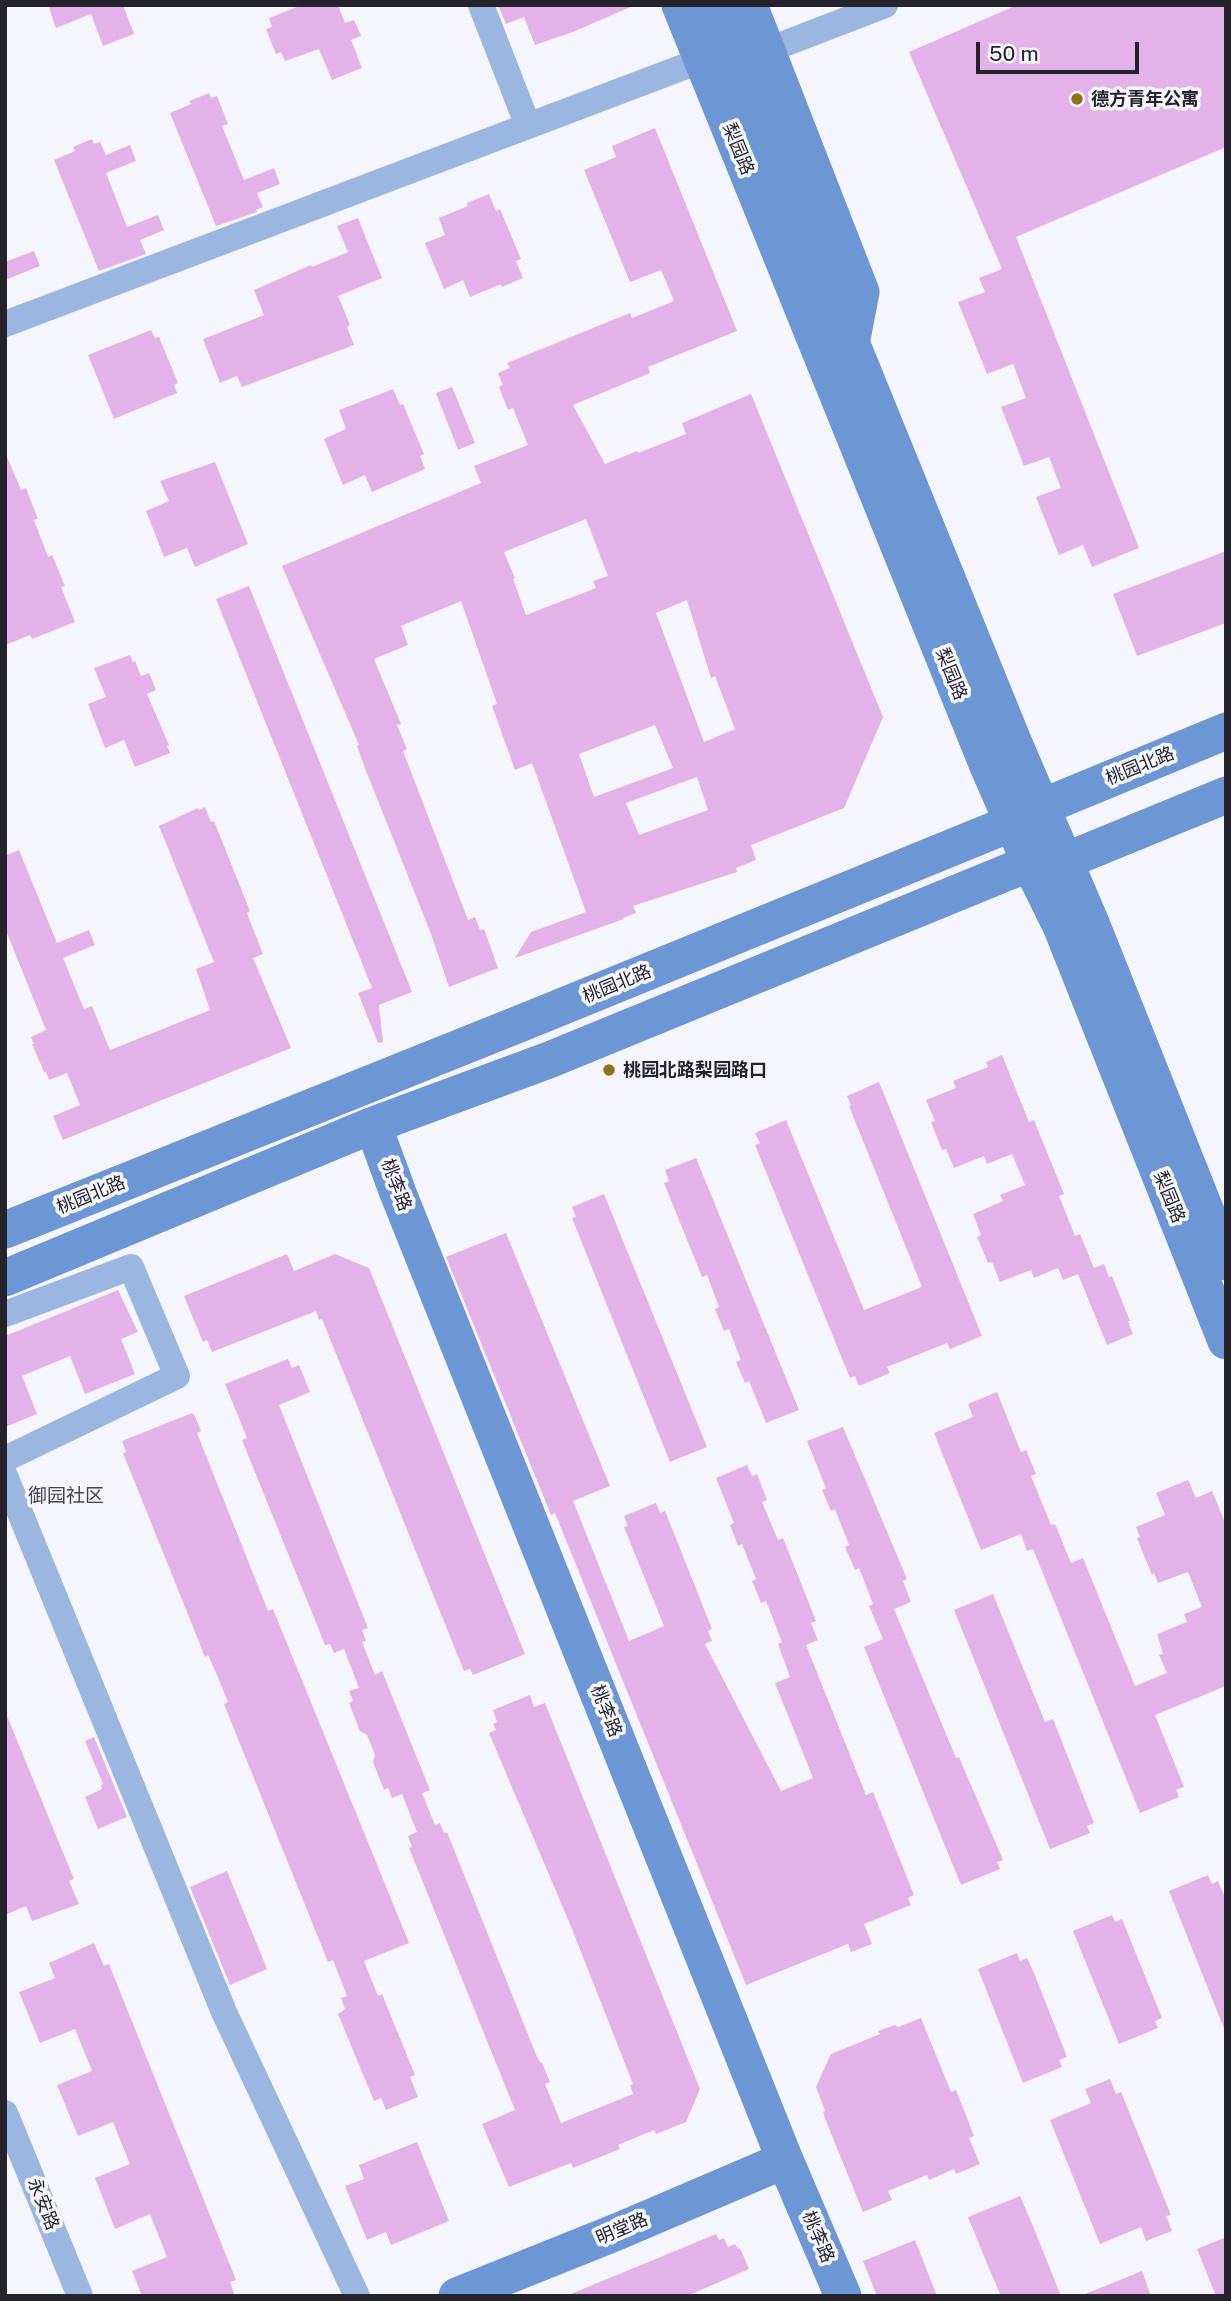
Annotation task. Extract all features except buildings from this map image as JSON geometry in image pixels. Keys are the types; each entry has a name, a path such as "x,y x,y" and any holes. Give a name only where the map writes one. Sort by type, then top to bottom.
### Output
{"main road":[{"name":"梨园路","path":"680,5 735,58 1027,815 1226,1262"},
{"name":"梨园路","path":"714,5 1013,741 1027,815"},
{"path":"735,58 749,5"},
{"name":"桃园北路","path":"5,1230 534,1018 1226,731"},
{"path":"5,1278 373,1125 549,1060 1047,862 1226,795"},
{"name":"梨园路","path":"1047,862 1061,926 1226,1341"},
{"name":"桃李路","path":"373,1125 785,2160 843,2296"},
{"name":"明堂路","path":"457,2296 785,2160"}],"street":[{"path":"481,5 528,126"},
{"path":"5,324 528,126 885,5"},
{"path":"5,1314 131,1267 177,1376 5,1459"},
{"path":"5,1476 224,2012 357,2296"},
{"name":"永安路","path":"5,2113 80,2296"}],"place":[{"name":"德方青年公寓","path":"1077,99"},
{"name":"桃园北路梨园路口","path":"609,1070"}],"district":[{"name":"御园社区","path":"66,1496"}]}
